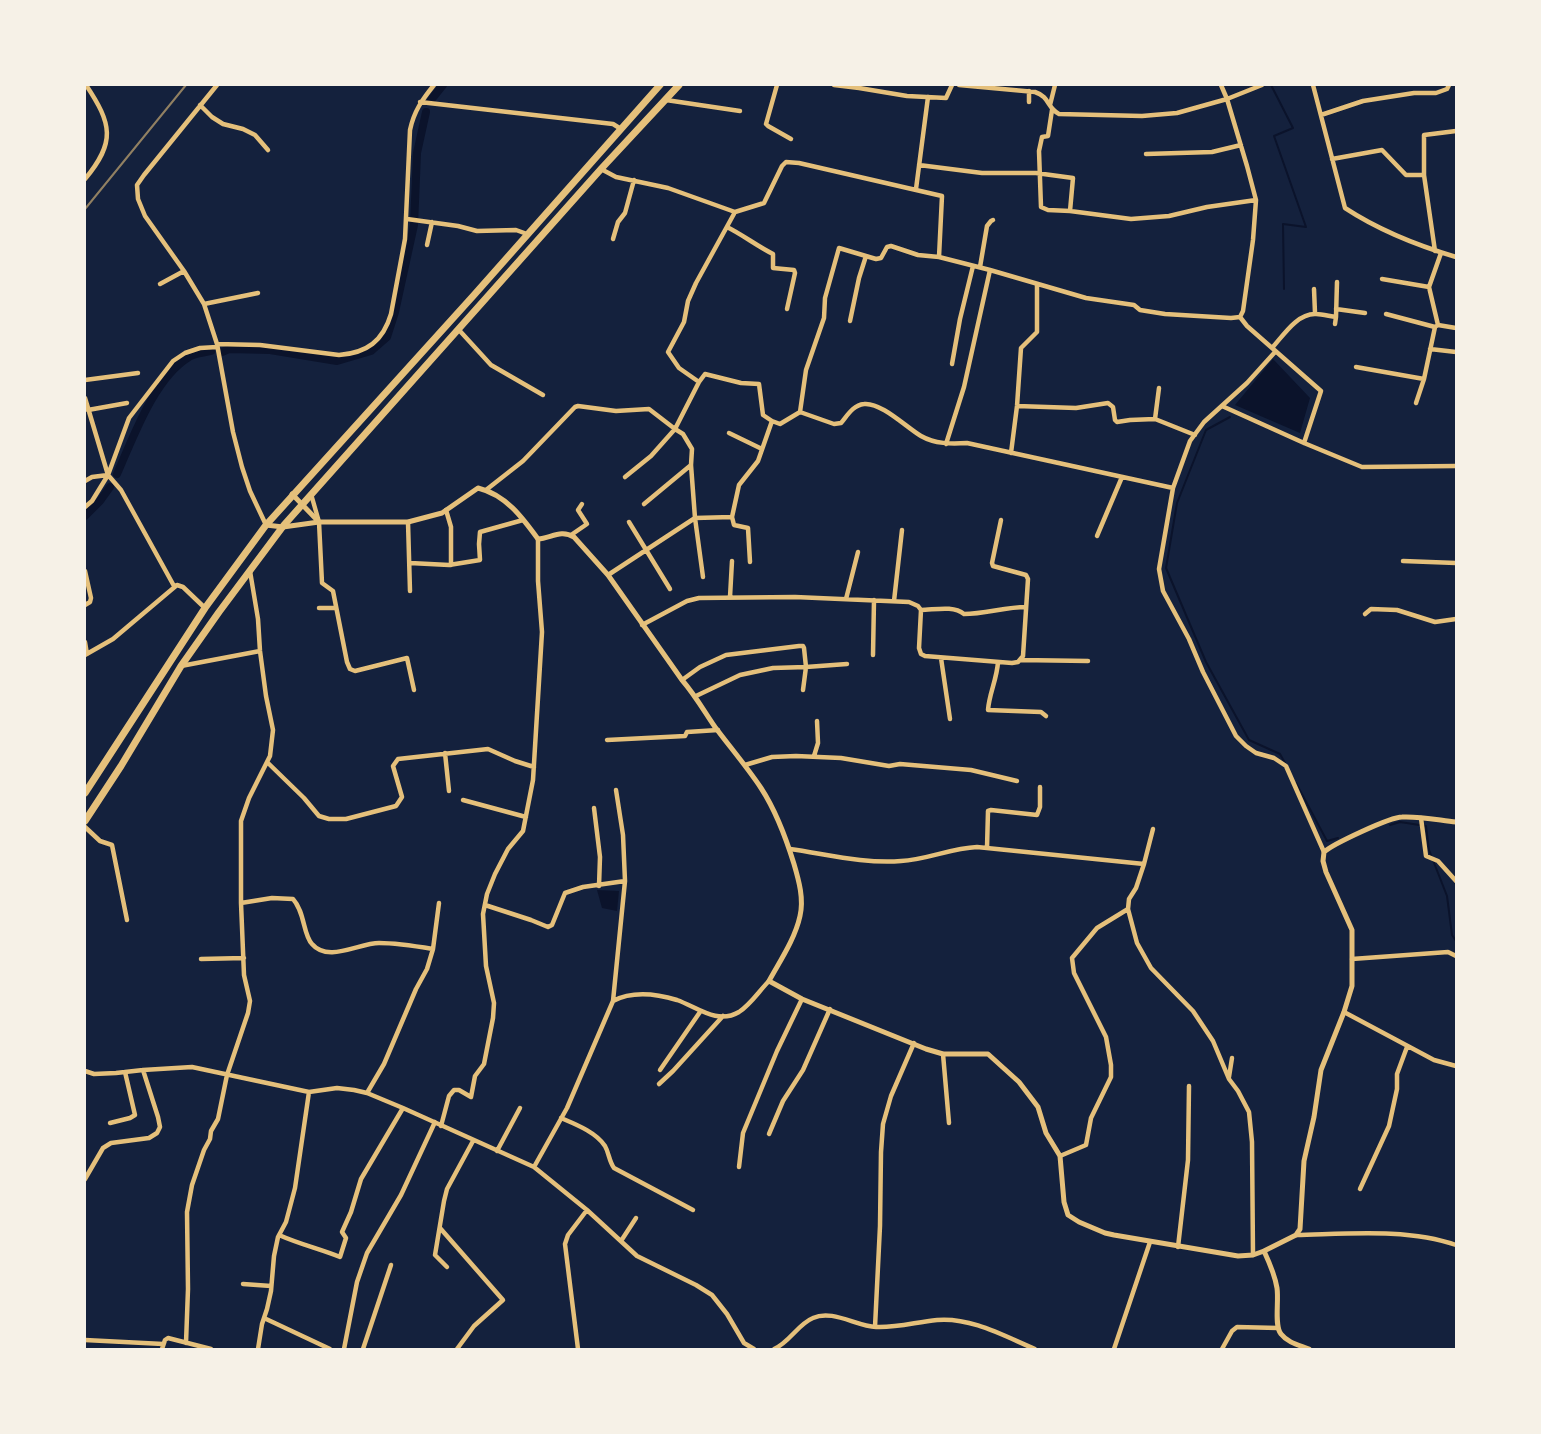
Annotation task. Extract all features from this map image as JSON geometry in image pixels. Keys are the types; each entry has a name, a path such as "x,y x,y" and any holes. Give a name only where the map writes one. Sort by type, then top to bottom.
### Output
{"main road":[{"path":"85,793 205,608 266,525 660,85"},
{"path":"85,821 121,766 181,666 283,526 601,169 679,85"}],"street":[{"path":"85,179 103,154 108,138 106,120 98,102 86,85"},
{"path":"217,85 137,185 138,199 145,216 184,271 204,304 217,346 233,432 242,467 250,491 266,525 283,526 319,522 408,522 442,513 475,489 486,490 507,501 538,539 538,581 542,632 534,767 523,831 508,849 495,874 487,894 483,914 484,945 494,1003 493,1018 484,1064 475,1076 470,1097 459,1090 454,1090 449,1096 441,1126"},
{"path":"85,507 92,501 108,475 128,418 173,361 185,353 200,348 217,346 260,346 339,355 358,352 375,343 387,326 391,314 405,239 410,130 420,102 434,85"},
{"path":"777,85 766,124 791,139"},
{"path":"834,85 906,96 946,98 952,85"},
{"path":"959,85 1029,91 1042,94 1051,108 1059,114 1070,116 1142,116 1177,113 1227,99 1262,85"},
{"path":"1055,85 1048,136 1042,137 1039,151 1041,207 1048,210 1131,219 1169,216 1207,206 1256,200"},
{"path":"1221,85 1227,99 1256,200 1253,240 1243,311 1240,317"},
{"path":"1313,85 1346,208 1361,218 1435,251 1456,257"},
{"path":"1321,115 1363,101 1414,93 1436,93 1447,89 1448,85"},
{"path":"1029,91 1029,102"},
{"path":"916,189 928,97"},
{"path":"666,100 740,111"},
{"path":"420,102 613,124 621,129"},
{"path":"200,105 212,117 223,124 243,129 255,135 268,150"},
{"path":"1435,251 1424,175 1424,135 1456,131"},
{"path":"1146,154 1212,152 1241,146"},
{"path":"1332,159 1382,150 1406,175 1424,175"},
{"path":"601,169 616,177 668,188 735,212 764,203 782,166 786,162 799,163 916,189 942,196 939,257"},
{"path":"919,165 982,172 1039,174 1073,178 1070,211"},
{"path":"613,239 618,222 624,213 634,180"},
{"path":"698,382 678,368 668,352 684,322 688,301 696,283 735,212"},
{"path":"407,219 477,231 516,230 527,234"},
{"path":"980,267 987,226 993,220"},
{"path":"427,245 432,222"},
{"path":"727,227 773,254 773,268 794,270 795,274 787,309"},
{"path":"800,412 806,370 824,318 825,298 839,248 876,259 881,258 887,247 891,246 918,256 939,257 980,267 1086,298 1134,304 1140,310 1165,314 1240,317"},
{"path":"1416,403 1424,379 1436,326 1429,287 1441,253"},
{"path":"850,321 859,278 866,256"},
{"path":"952,364 960,319 973,266"},
{"path":"946,444 964,386 990,270"},
{"path":"160,284 184,271"},
{"path":"1382,279 1429,287"},
{"path":"1335,324 1337,282"},
{"path":"1011,453 1017,406 1021,348 1037,332 1037,284"},
{"path":"1314,289 1315,313"},
{"path":"204,304 258,293"},
{"path":"1336,309 1365,313"},
{"path":"1296,1235 1300,1229 1302,1214 1304,1161 1314,1117 1321,1070 1352,986 1352,930 1326,872 1323,861 1324,852 1286,766 1274,758 1256,753 1236,736 1203,672 1189,639 1163,591 1159,569 1173,488 1190,441 1204,422 1247,383 1299,319 1315,313 1336,317"},
{"path":"1386,314 1436,326 1456,328"},
{"path":"1240,317 1247,326 1321,391 1304,443"},
{"path":"459,330 491,366 543,395"},
{"path":"1430,349 1456,352"},
{"path":"1356,367 1424,379"},
{"path":"85,380 138,373"},
{"path":"625,477 651,456 676,429 698,382 705,374 741,383 759,384 763,415 772,421 780,424 800,412"},
{"path":"1156,419 1159,388"},
{"path":"85,398 108,475 121,490 174,586"},
{"path":"88,410 127,403"},
{"path":"1017,406 1076,408 1108,403 1113,406 1117,422 1156,419 1195,435"},
{"path":"800,412 834,424 840,424 854,407 862,404 874,404 923,437 946,444 967,444 1173,488"},
{"path":"1222,406 1362,467 1456,466"},
{"path":"486,490 522,461 575,407 616,411 649,409 683,434 692,449 691,466 695,518 703,577"},
{"path":"750,562 748,528 734,525 732,517 739,485 758,461 772,421"},
{"path":"729,434 762,449"},
{"path":"644,504 691,466"},
{"path":"85,482 92,476 108,475"},
{"path":"1097,536 1122,477"},
{"path":"292,494 319,522"},
{"path":"311,494 319,522 322,583 332,591 350,669 354,671 406,658 414,690"},
{"path":"571,535 588,524 578,510 582,504"},
{"path":"446,510 451,527 451,565"},
{"path":"608,575 695,518 732,517"},
{"path":"410,563 451,565 480,560 479,534 482,531 523,520"},
{"path":"1000,520 993,566 1026,575 1028,579 1023,651 1020,660"},
{"path":"408,522 410,591"},
{"path":"629,522 670,589"},
{"path":"894,601 902,530"},
{"path":"538,539 562,533 571,535 608,575 762,790 790,849 801,892 800,916 794,934 769,981 738,1013 722,1016 700,1012 677,1000 643,994 623,996 613,1001"},
{"path":"846,599 858,552"},
{"path":"730,597 732,561"},
{"path":"1403,561 1456,563"},
{"path":"85,570 91,598 90,602 85,605"},
{"path":"186,1343 188,1289 186,1212 192,1184 210,1139 211,1131 218,1119 227,1075 248,1013 250,1001 244,976 241,922 241,821 249,798 270,756 273,730 266,696 258,619 250,571"},
{"path":"85,642 86,654 114,639 177,584 183,587 205,608"},
{"path":"642,625 687,601 699,598 794,597 909,602 918,606 921,610 918,648 921,654 925,656 1012,663 1020,660 1088,661"},
{"path":"873,655 874,600"},
{"path":"921,610 950,609 964,614 974,614 1011,607 1026,607"},
{"path":"319,608 336,608"},
{"path":"1365,614 1371,609 1382,609 1397,610 1435,622 1456,619"},
{"path":"682,680 700,667 726,656 803,646 806,667 803,690"},
{"path":"181,666 260,651"},
{"path":"941,658 950,719"},
{"path":"998,662 988,710 1041,712 1046,716"},
{"path":"696,696 740,675 773,668 847,664"},
{"path":"814,756 818,743 818,721"},
{"path":"607,740 685,736 687,732 718,730"},
{"path":"267,762 304,798 319,816 329,819 346,819 396,806 402,796 393,766 398,759 488,749 514,761 534,767"},
{"path":"445,754 449,791"},
{"path":"745,765 772,758 814,756 841,758 889,766 900,764 971,770 1017,781"},
{"path":"987,848 988,811 1037,815 1040,807 1040,787"},
{"path":"534,1167 561,1118 601,1032 613,1001 625,881 623,835 616,790"},
{"path":"463,800 526,817"},
{"path":"594,808 600,857 599,886"},
{"path":"1324,852 1331,846 1400,816 1456,822"},
{"path":"1421,818 1426,856 1438,861 1456,881"},
{"path":"85,827 100,841 112,846 127,920"},
{"path":"1153,829 1136,888 1129,899 1128,909 1137,943 1151,968 1193,1011 1212,1041 1229,1079 1249,1112 1252,1142 1253,1255"},
{"path":"790,849 884,862 904,861 964,848 987,848 1144,864"},
{"path":"485,905 548,927 552,926 565,893 583,887 625,881"},
{"path":"241,904 272,898 293,899 299,905 311,944 323,951 334,952 376,943 433,949"},
{"path":"367,1093 384,1064 416,989 427,969 433,949 439,903"},
{"path":"1060,1156 1086,1145 1091,1118 1112,1077 1106,1037 1074,973 1072,958 1097,928 1128,909"},
{"path":"1352,959 1448,952 1456,956"},
{"path":"201,959 244,958"},
{"path":"769,981 802,999 926,1049 943,1054 988,1054 1019,1082 1038,1107 1046,1133 1060,1156 1064,1202 1068,1215 1105,1233 1238,1256 1253,1255 1296,1235 1388,1233 1446,1241 1456,1245"},
{"path":"739,1168 743,1133 777,1051 802,999"},
{"path":"769,1134 783,1101 803,1070 830,1009"},
{"path":"660,1070 700,1012"},
{"path":"1344,1012 1434,1060 1456,1066"},
{"path":"659,1084 722,1016"},
{"path":"875,1327 883,1124 891,1096 914,1043"},
{"path":"1360,1189 1389,1126 1397,1088 1397,1074 1407,1046"},
{"path":"943,1054 949,1123"},
{"path":"1229,1079 1232,1058"},
{"path":"85,1071 94,1074 192,1067 309,1092 337,1088 367,1093 534,1167 587,1210 637,1256 696,1284 712,1296 728,1314 744,1343 754,1349"},
{"path":"85,1179 103,1148 111,1143 150,1138 157,1133 160,1127 158,1117 143,1070"},
{"path":"110,1123 135,1115 125,1072"},
{"path":"1178,1247 1188,1160 1189,1086"},
{"path":"258,1349 271,1286 274,1256 295,1188 309,1092"},
{"path":"279,1235 299,1244 318,1248 340,1257 346,1238 342,1232 351,1212 361,1179 403,1108"},
{"path":"497,1151 520,1108"},
{"path":"561,1118 586,1129 604,1145 609,1162 614,1168 694,1210"},
{"path":"344,1349 357,1282 367,1253 401,1195 435,1122"},
{"path":"447,1267 435,1255 444,1201 447,1189 473,1141"},
{"path":"578,1349 566,1244 568,1235 587,1210"},
{"path":"620,1241 636,1218"},
{"path":"440,1228 503,1300 474,1326 457,1349"},
{"path":"1114,1349 1150,1242"},
{"path":"1264,1251 1274,1272 1278,1289 1278,1328 1281,1334 1288,1340 1309,1349"},
{"path":"363,1349 391,1264"},
{"path":"243,1284 271,1286"},
{"path":"774,1349 806,1322 821,1316 834,1317 875,1327 915,1324 937,1320 967,1322 1035,1349"},
{"path":"264,1318 330,1349"},
{"path":"1222,1349 1232,1331 1237,1327 1278,1328"},
{"path":"85,1340 163,1347 164,1340 168,1338 211,1349"}],"water":[{"path":"1273,359 1310,398 1300,433 1235,405"},
{"path":"597,890 619,891 617,911 602,908"}],"waterway":[{"path":"431,100 443,85"},
{"path":"1271,85 1293,128 1274,136 1306,227 1283,224 1284,289"},
{"path":"222,352 229,349 270,350 337,361 371,351 387,337 395,312 414,225 417,153 426,112"},
{"path":"117,474 146,410 165,379 189,357 211,351"},
{"path":"1230,417 1206,430 1177,503 1166,568 1206,662 1249,740 1280,754 1285,763"},
{"path":"85,516 100,501 110,487"},
{"path":"1296,783 1327,841 1338,838"},
{"path":"1390,825 1400,822 1426,826 1429,850 1447,896 1452,935 1456,941"}],"railway":[{"path":"85,209 186,85"}]}
